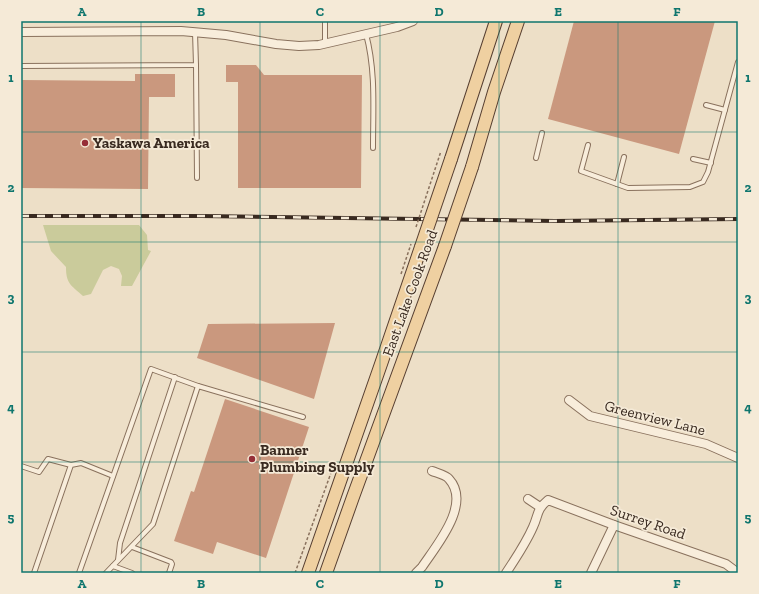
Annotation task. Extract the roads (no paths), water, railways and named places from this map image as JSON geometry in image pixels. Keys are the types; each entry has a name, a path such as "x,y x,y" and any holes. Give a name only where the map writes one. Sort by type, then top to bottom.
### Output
{"main road":[{"name":"East Lake Cook Road","path":"308,573 381,364 417,242 451,159 496,21"},
{"name":"East Lake Cook Road","path":"326,573 445,246 472,167 494,92 518,21"}],"street":[{"path":"21,32 181,31 226,34 276,44 319,46 397,27 414,21"},
{"name":"Greenview Lane","path":"569,400 590,416 706,444 738,458"},
{"path":"416,573 422,567 452,521 457,507 455,489 449,478 432,471"},
{"path":"506,573 518,556 540,507 528,499"},
{"name":"Surrey Road","path":"540,507 548,500 726,564 738,573"},
{"path":"591,573 614,525"}],"lane":[{"path":"325,21 325,44"},
{"path":"196,32 196,178"},
{"path":"366,34 371,53 373,76 373,148"},
{"path":"588,145 581,171 628,188 690,187 702,182 711,163 738,62"},
{"path":"21,66 196,66"},
{"path":"706,105 725,110"},
{"path":"536,158 542,133"},
{"path":"618,184 624,157"},
{"path":"693,159 711,163"},
{"path":"79,573 151,369 198,386 304,417"},
{"path":"118,561 120,543 175,377"},
{"path":"106,573 153,524 198,386"},
{"path":"21,466 39,472 48,459 71,465 81,463 113,476"},
{"path":"34,573 71,465"},
{"path":"132,547 170,562 172,564 169,573"},
{"path":"113,566 132,573"}],"railway":[{"path":"21,216 201,216 555,221 738,219"}],"place":[{"name":"Yaskawa America","path":"85,143"},
{"name":"Banner Plumbing Supply","path":"252,459"}]}
